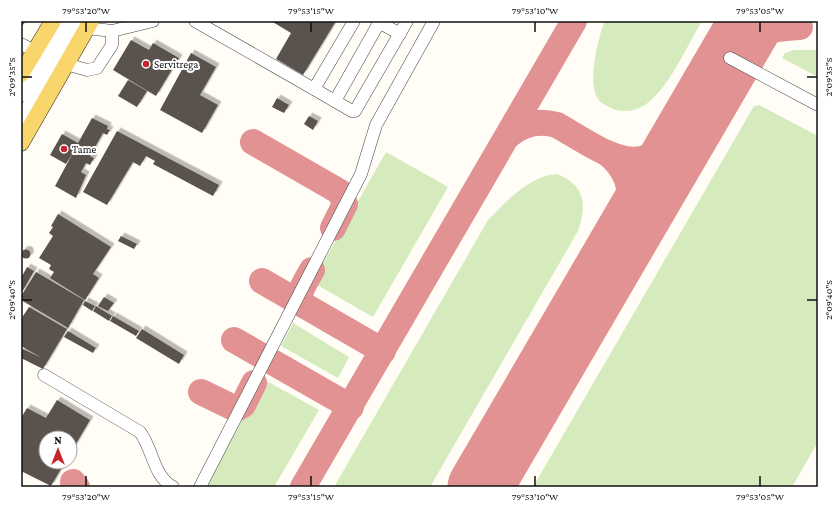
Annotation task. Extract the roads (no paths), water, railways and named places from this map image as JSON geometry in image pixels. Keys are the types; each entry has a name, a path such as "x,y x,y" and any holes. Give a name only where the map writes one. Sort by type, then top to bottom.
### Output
{"main road":[{"path":"21,74 28,47 53,21"},
{"path":"21,143 66,64 85,23"}],"lane":[{"path":"21,96 65,21"},
{"path":"21,118 85,23 112,31 153,21"},
{"path":"195,21 351,111 355,111 407,21"},
{"path":"314,89 354,21"},
{"path":"335,101 379,21 400,34"},
{"path":"200,487 361,174 376,125 434,21"},
{"path":"66,64 87,70 97,68 112,45 112,31"},
{"path":"730,58 818,105"},
{"path":"44,375 140,432 146,440 160,475 173,487"}],"place":[{"name":"Servitrega","path":"146,64"},
{"name":"Tame","path":"64,149"}]}
